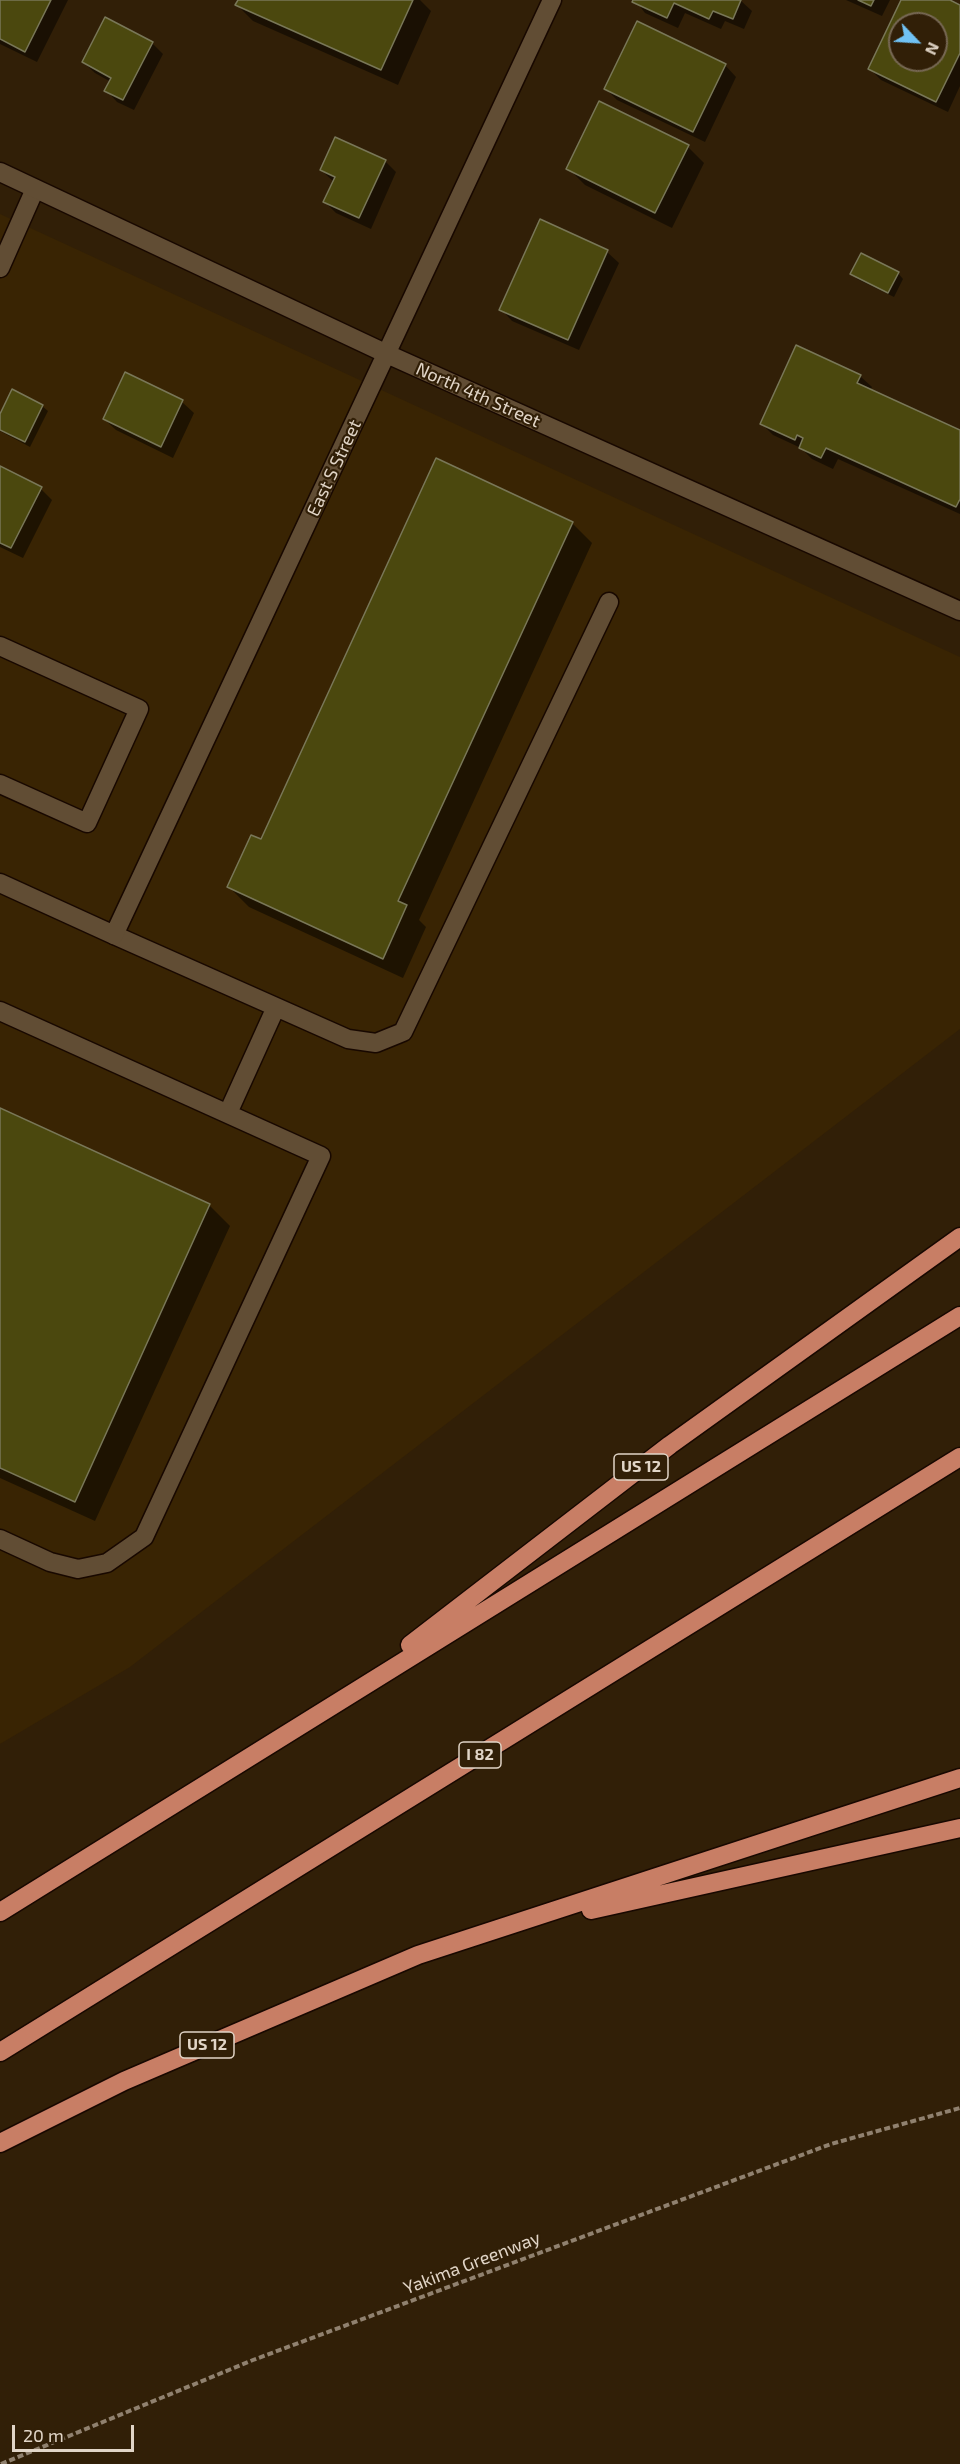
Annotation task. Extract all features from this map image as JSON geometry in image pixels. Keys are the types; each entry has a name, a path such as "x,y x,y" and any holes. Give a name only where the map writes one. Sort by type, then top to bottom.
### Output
{"highway":[{"name":"US 12","path":"329,1707 670,1445 960,1237"},
{"path":"0,1912 960,1316"},
{"name":"I 82","path":"0,2052 960,1457"},
{"path":"418,1954 960,1778"},
{"name":"US 12","path":"0,2144 124,2081 418,1954 625,1901 960,1828"}],"street":[{"name":"East S Street","path":"114,935 552,0"},
{"name":"North 4th Street","path":"0,172 387,354 960,611"},
{"path":"0,268 35,189"},
{"path":"0,883 348,1040 376,1043 403,1032 609,602"},
{"path":"0,646 139,709 87,823 0,784"},
{"path":"228,1113 276,1007"},
{"path":"0,1011 321,1155 144,1537 107,1563 78,1569 50,1562 0,1539"}],"path":[{"name":"Yakima Greenway","path":"1,2464 253,2360 831,2144 960,2108"}],"shaded area":[{"path":"0,214 960,657 960,1029 130,1667 0,1744"}],"building":[{"path":"0,0 51,0 25,52 0,39"},
{"path":"238,0 413,0 381,70 235,5"},
{"path":"633,0 741,0 733,19 713,11 709,19 674,3 667,18 632,2"},
{"path":"858,0 874,0 871,6"},
{"path":"901,0 950,0 960,5 960,53 936,102 868,69 888,27 888,72 948,72 948,12 895,12"},
{"path":"105,17 153,42 123,100 104,91 111,78 82,62"},
{"path":"637,21 726,64 693,132 604,89"},
{"path":"599,101 689,145 655,213 566,169"},
{"path":"335,137 386,160 359,218 323,202 335,177 320,170"},
{"path":"540,219 608,250 568,340 499,310"},
{"path":"861,253 899,272 888,293 850,274"},
{"path":"796,345 861,375 857,383 960,430 960,499 956,507 826,448 821,458 799,448 803,438 797,435 795,440 760,424"},
{"path":"125,372 183,400 161,447 103,419"},
{"path":"12,389 43,405 25,442 0,430 0,414"},
{"path":"436,458 573,522 398,901 407,905 383,959 227,887 251,835 261,839"},
{"path":"0,466 42,487 11,548 0,543"},
{"path":"0,1108 210,1204 75,1502 0,1468"}]}
